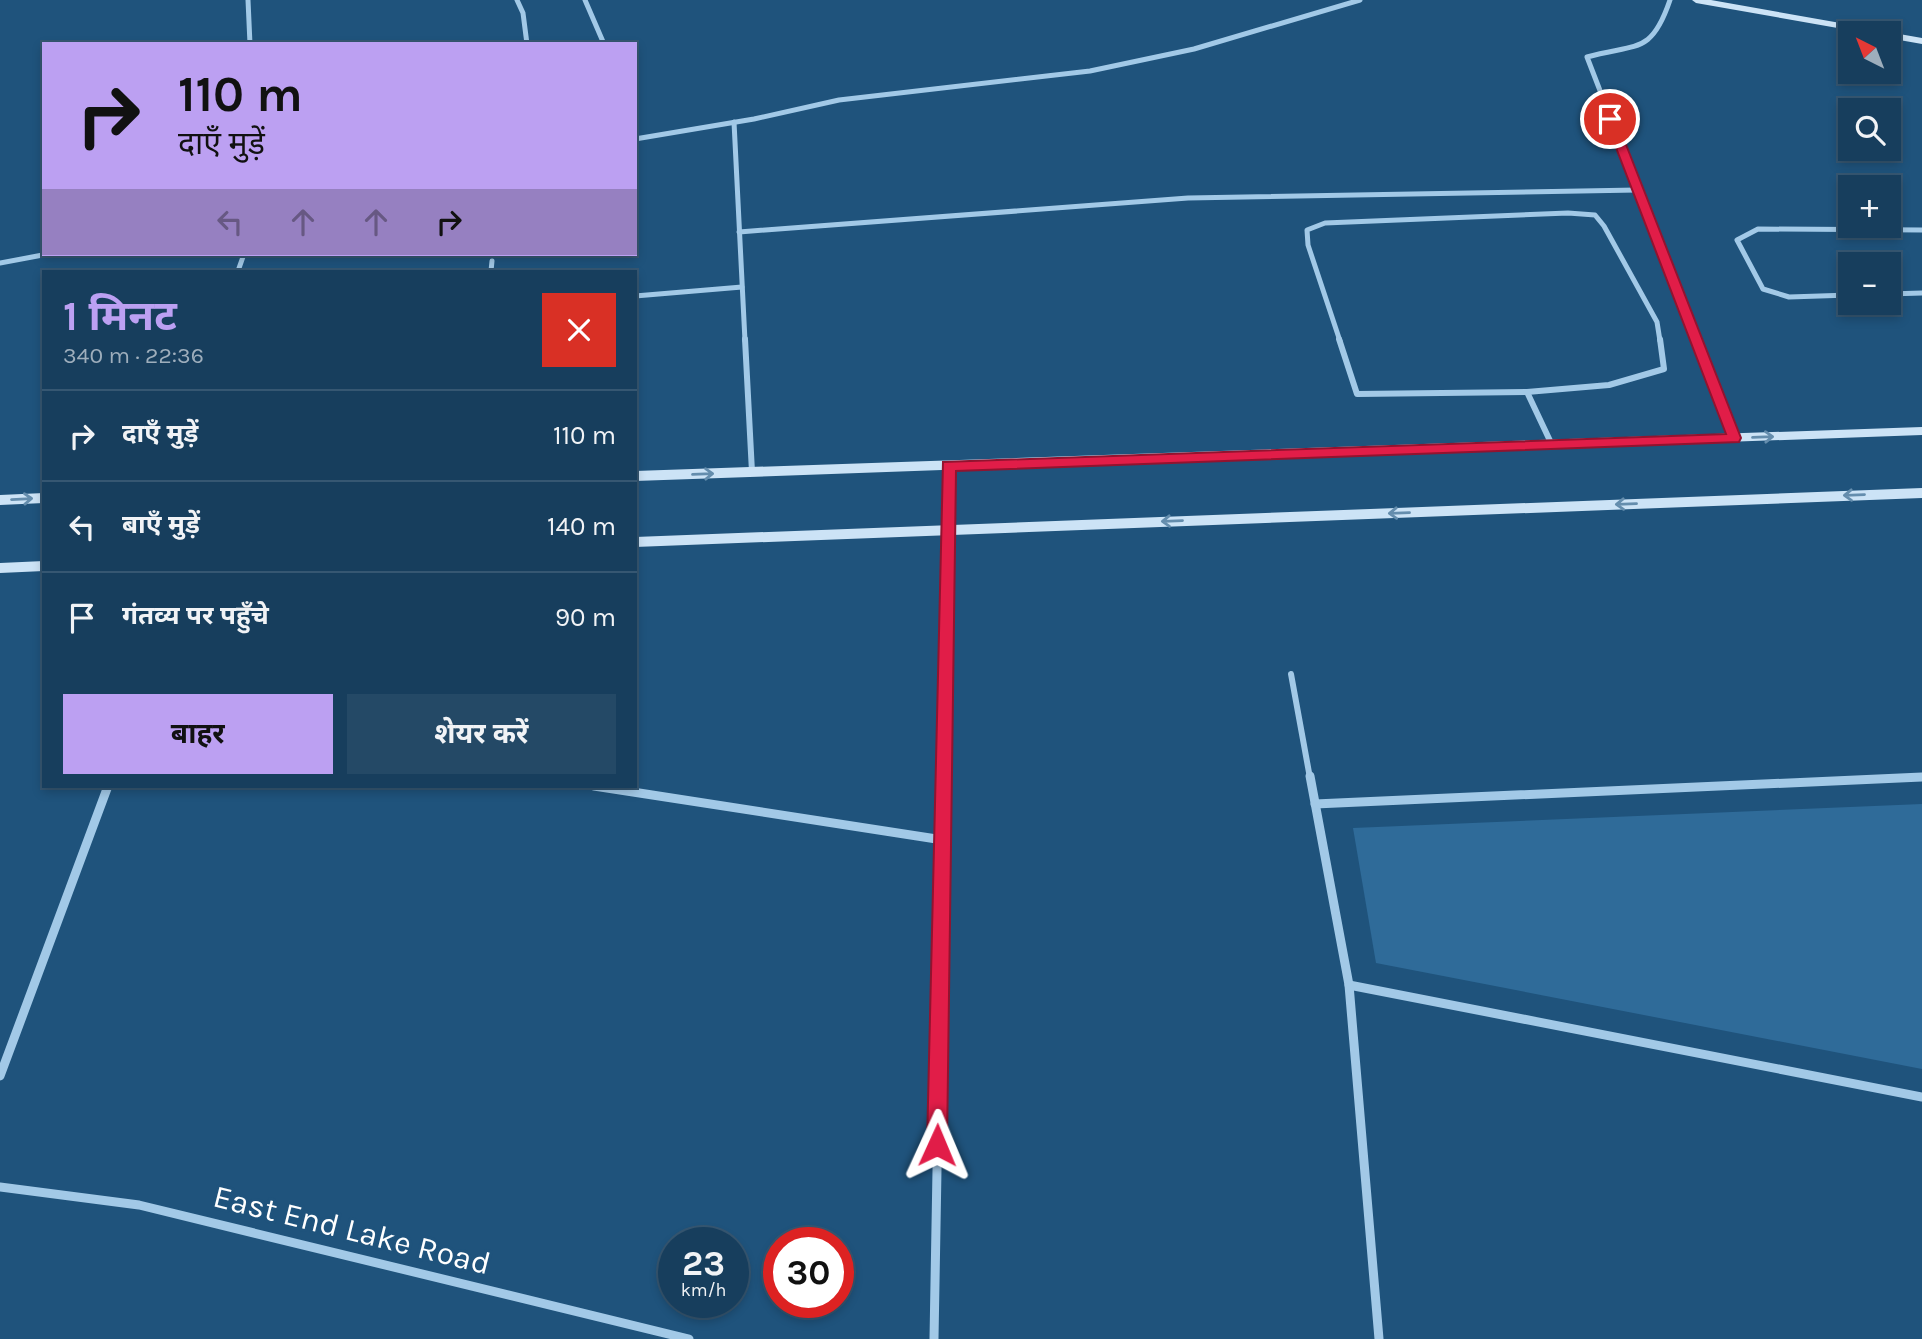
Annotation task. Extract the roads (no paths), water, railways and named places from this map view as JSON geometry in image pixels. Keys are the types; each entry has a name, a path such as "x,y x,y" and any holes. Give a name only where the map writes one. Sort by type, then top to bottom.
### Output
{"street":[{"path":"248,0 250,42"},
{"path":"517,0 523,13 527,42"},
{"path":"584,0 603,42"},
{"path":"637,139 839,100 1090,71 1194,49 1360,0"},
{"path":"1670,0 1664,21 1653,40 1628,50 1607,50 1587,57 1734,438"},
{"path":"1696,0 1838,25"},
{"path":"1901,37 1922,41"},
{"path":"734,122 752,472"},
{"path":"739,232 1188,198 1637,190"},
{"path":"1568,213 1595,215 1657,322 1664,369 1609,385 1527,392 1357,394 1308,245 1307,230 1325,223 1568,213"},
{"path":"1838,295 1789,297 1763,289 1737,240 1758,229 1922,230"},
{"path":"0,263 42,255"},
{"path":"491,270 492,261"},
{"path":"637,296 742,287"},
{"path":"1901,294 1922,293"},
{"path":"1527,392 1552,445"},
{"path":"637,477 1922,431"},
{"path":"934,1339 948,466"},
{"path":"637,542 1922,493"},
{"path":"0,500 42,498"},
{"path":"0,568 42,566"},
{"path":"1291,674 1349,985 1380,1339"},
{"path":"1315,804 1922,777"},
{"path":"0,1076 107,788"},
{"path":"607,788 943,840"},
{"path":"1349,985 1922,1097"},
{"name":"East End Lake Road","path":"0,1187 139,1205 689,1339"}]}
